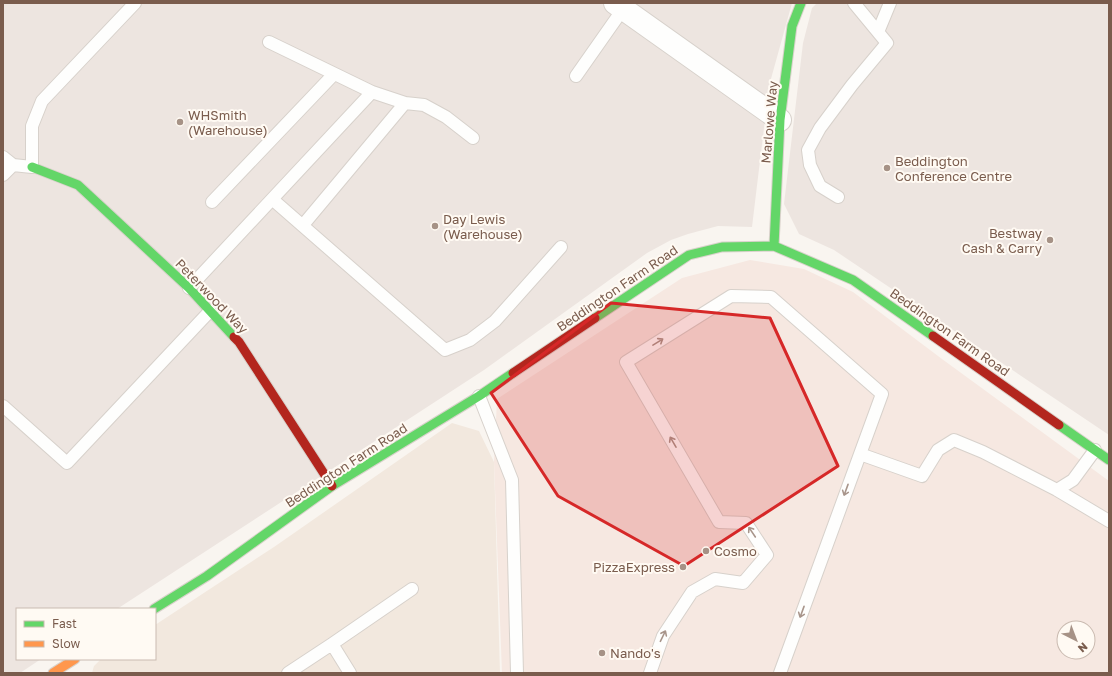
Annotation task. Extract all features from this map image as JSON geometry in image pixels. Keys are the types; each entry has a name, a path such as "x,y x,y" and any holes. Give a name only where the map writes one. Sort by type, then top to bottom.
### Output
{"street":[{"name":"Marlowe Way","path":"774,246 780,120 792,26 801,3"},
{"path":"619,6 780,120"},
{"name":"Peterwood Way","path":"32,167 78,185 189,288 239,342 332,486"},
{"name":"Beddington Farm Road","path":"156,608 207,576 332,486 478,396 689,255 722,247 774,246 853,280 1109,460"}],"lane":[{"path":"3,157 13,165 32,167 32,126 42,101 135,3"},
{"path":"838,197 820,186 810,165 808,150 820,128 852,85 887,43 854,3"},
{"path":"878,32 890,3"},
{"path":"576,76 619,6"},
{"path":"269,42 372,92 405,103 424,105 446,117 473,138"},
{"path":"212,202 334,74"},
{"path":"189,288 372,92"},
{"path":"303,225 405,103"},
{"path":"3,175 13,165"},
{"path":"272,199 445,350 470,340 495,321 561,247"},
{"path":"650,673 663,636 692,592 715,579 743,583 767,555 746,523 718,522 626,362 731,296 770,298 882,394 780,673"},
{"path":"3,406 67,463 210,311"},
{"path":"478,396 512,480 517,673"},
{"path":"860,454 922,476 938,450 954,440 983,452 1057,490 1109,521"},
{"path":"1057,490 1073,480 1095,450"},
{"path":"288,673 412,589"},
{"path":"332,644 350,673"}],"highlighted area":[{"path":"611,303 770,318 838,466 684,566 558,496 491,393"}],"shaded area":[{"path":"3,3 792,3 769,86 752,227 718,226 671,240 647,253 484,370 119,608 16,608 16,660 40,660 20,673 3,673"},
{"path":"817,3 1109,3 1109,435 834,250 799,234 784,204 803,43 812,8"},
{"path":"750,260 804,269 853,292 1109,481 1109,673 502,673 494,462 497,399 682,278"},
{"path":"452,423 479,431 494,462 500,673 92,673 94,666 100,660 156,660 156,624 274,547"}],"traffic: fast":[{"path":"774,246 780,120 792,26 801,3"},
{"path":"32,167 78,185 189,288 234,337"},
{"path":"595,318 689,255 722,247 774,246 853,280 933,336"},
{"path":"156,608 207,576 332,486 479,396 513,373"},
{"path":"1059,425 1109,460"}],"traffic: slow":[{"path":"53,673 73,660"}],"traffic: jam":[{"path":"513,373 595,318"},
{"path":"933,336 1059,425"},
{"path":"234,337 239,342 332,486"}],"place":[{"name":"WHSmith (Warehouse)","path":"180,122"},
{"name":"Beddington Conference Centre","path":"887,168"},
{"name":"Day Lewis (Warehouse)","path":"435,226"},
{"name":"Bestway Cash & Carry","path":"1050,240"},
{"name":"Cosmo","path":"706,551"},
{"name":"PizzaExpress","path":"683,567"},
{"name":"Nando's","path":"602,653"}]}
